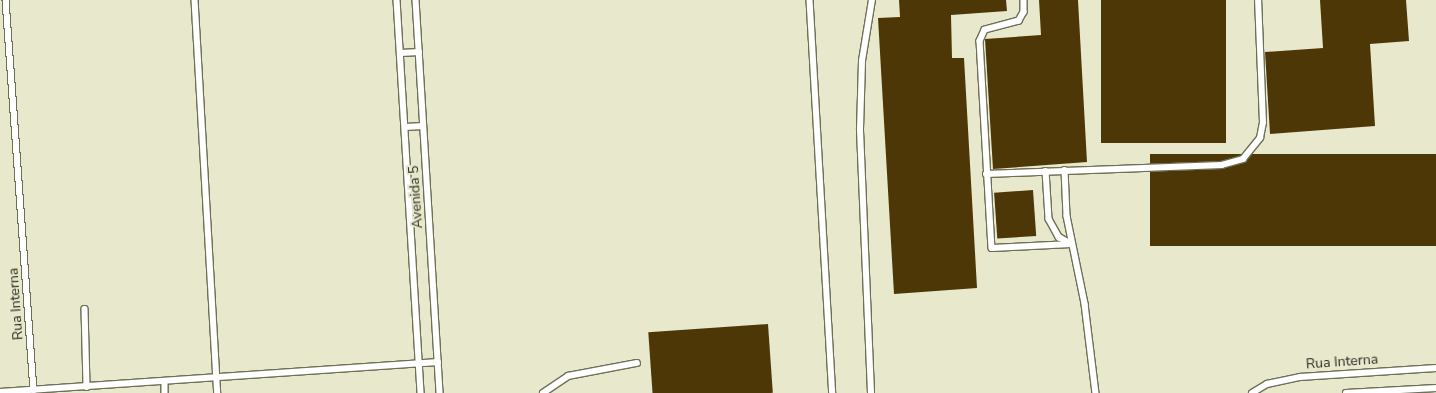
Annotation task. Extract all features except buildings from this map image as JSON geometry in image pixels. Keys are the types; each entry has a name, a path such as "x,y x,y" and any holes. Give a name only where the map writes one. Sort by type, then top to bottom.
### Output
{"lane":[{"name":"Rua Interna","path":"6,0 34,390"},
{"path":"194,0 218,393"},
{"name":"Avenida 5","path":"397,0 422,393"},
{"name":"Avenida 5","path":"416,0 440,393"},
{"path":"810,0 833,393"},
{"path":"871,393 860,129 862,61 872,0"},
{"path":"1024,0 1024,12 1019,21 985,30 980,41 986,174 992,248 1072,244"},
{"path":"986,174 1222,165 1243,159 1260,138 1263,123 1258,0"},
{"path":"401,53 419,52"},
{"path":"404,127 423,126"},
{"path":"1065,170 1072,244 1085,304 1096,393"},
{"path":"1046,171 1049,218 1059,237 1072,244"},
{"path":"85,309 87,387"},
{"path":"0,392 218,380 438,362"},
{"path":"543,393 568,376 637,363"},
{"name":"Rua Interna","path":"1252,393 1267,384 1300,377 1436,368"},
{"path":"164,383 165,393"},
{"path":"1346,393 1436,388"}]}
